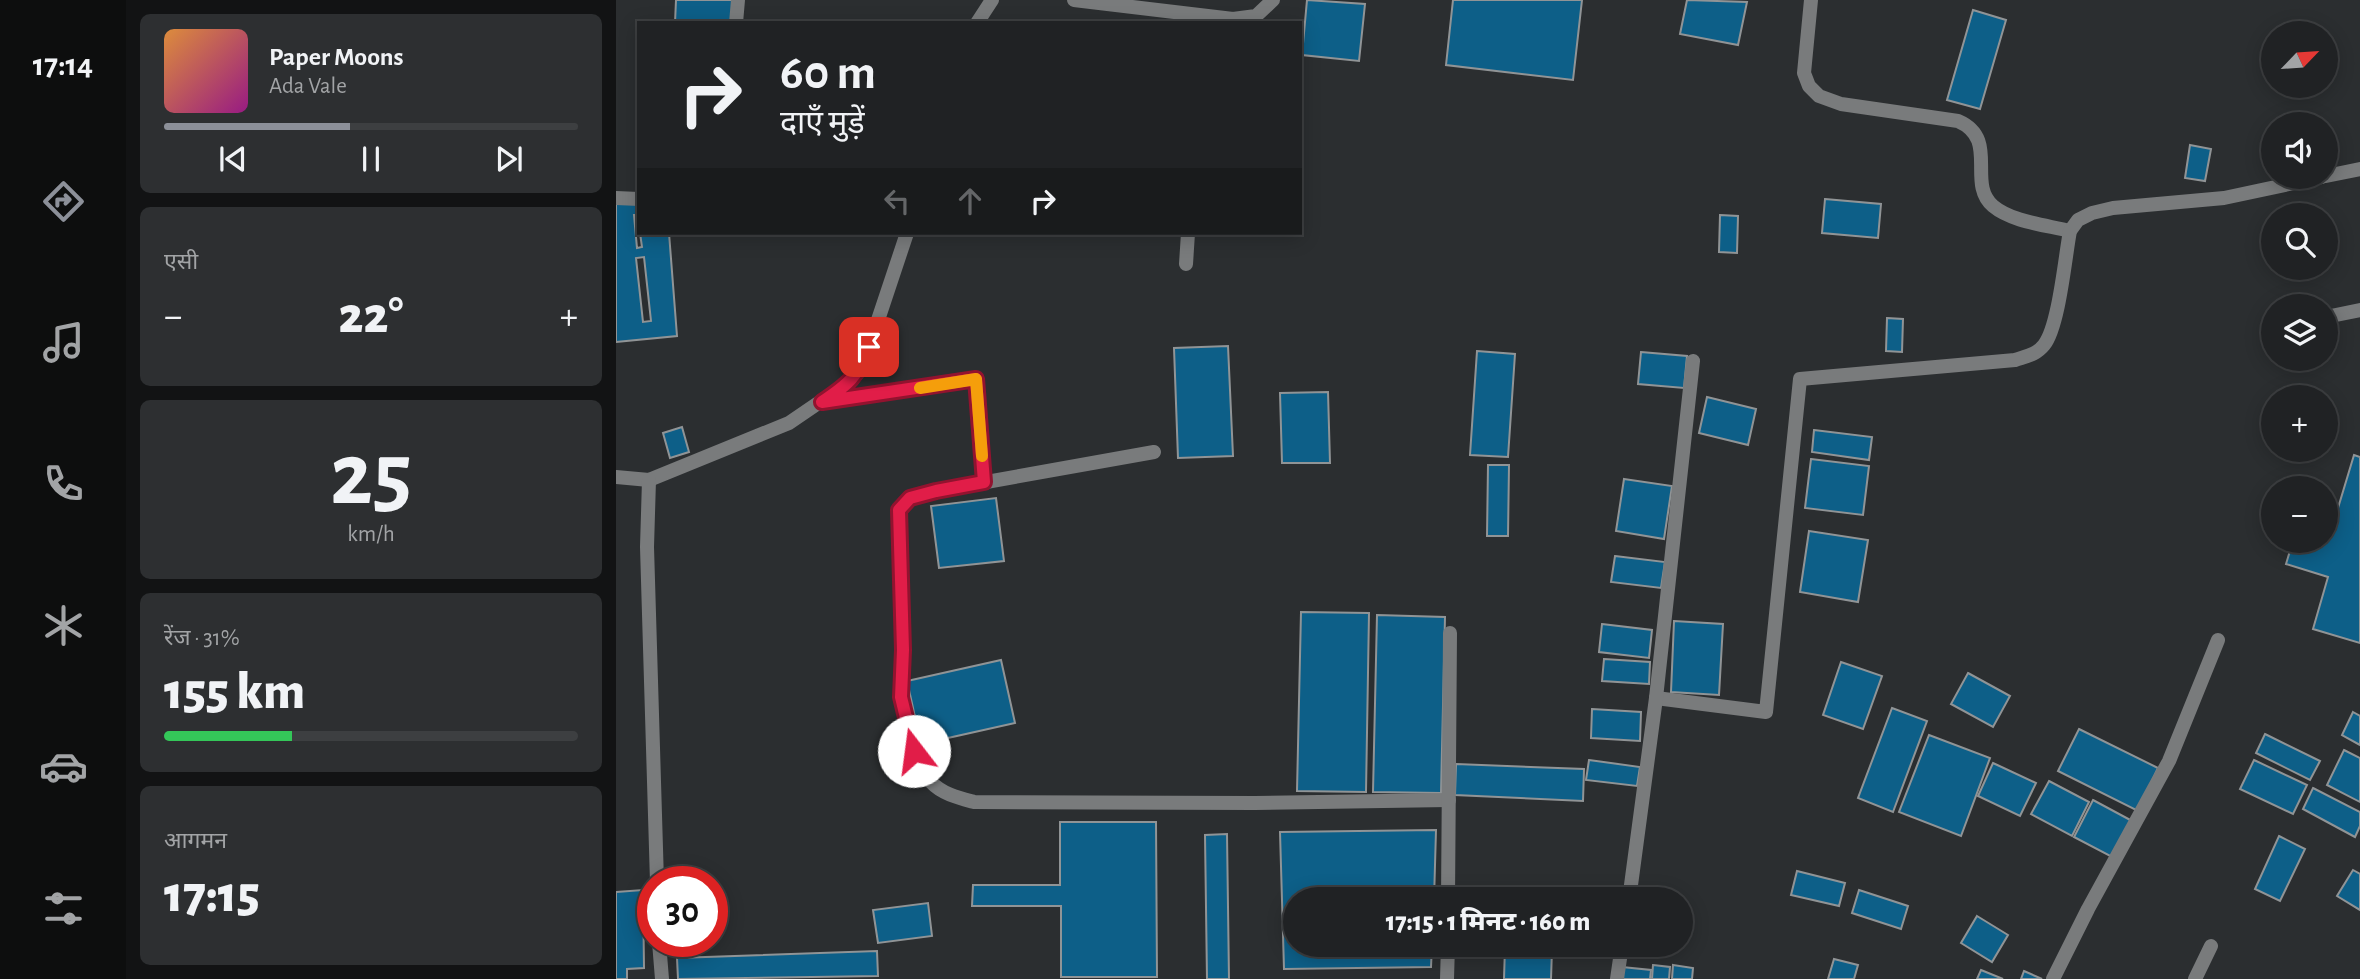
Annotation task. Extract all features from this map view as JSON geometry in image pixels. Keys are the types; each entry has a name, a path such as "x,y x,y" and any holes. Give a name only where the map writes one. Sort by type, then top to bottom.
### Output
{"street":[{"path":"736,21 738,0"},
{"path":"978,21 992,0"},
{"path":"1074,0 1204,19 1256,16 1273,0"},
{"path":"1811,0 1804,73 1809,86 1819,96 1841,104 1958,121 1970,126 1979,138 1984,191 1990,204 2006,215 2070,231"},
{"path":"2338,173 2360,169"},
{"path":"1656,698 1766,712 1800,379 2015,360 2034,354 2046,343 2053,325 2070,231 2078,220 2113,208 2224,198 2265,189"},
{"path":"616,198 637,199"},
{"path":"616,477 649,480 789,423 852,380 860,369 906,235"},
{"path":"1186,264 1188,235"},
{"path":"2338,315 2360,310"},
{"path":"1631,887 1656,698 1693,361"},
{"path":"822,402 976,379 984,482"},
{"path":"1154,452 936,491 910,498 899,510 903,650 901,697 916,757 932,784 952,796 974,802 1255,803 1449,800"},
{"path":"649,480 647,547 657,866"},
{"path":"1448,887 1450,633"},
{"path":"2053,979 2169,761 2218,640"},
{"path":"2195,979 2211,946"},
{"path":"660,957 662,979"},
{"path":"1447,979 1448,957"},
{"path":"1617,979 1620,957"}],"building":[{"path":"676,0 733,0 731,21 675,21"},
{"path":"1307,0 1365,4 1359,61 1302,55"},
{"path":"1453,0 1582,0 1573,80 1446,65"},
{"path":"1687,0 1747,2 1738,45 1680,34"},
{"path":"1973,10 2006,20 1980,109 1947,100"},
{"path":"2190,145 2211,149 2205,181 2185,178"},
{"path":"616,195 637,196 637,215 634,215 637,248 642,247 640,235 669,235 677,336 616,342","holes":["644,257 651,321 643,322 636,258"]},
{"path":"1825,199 1881,204 1878,238 1822,233"},
{"path":"1720,215 1738,216 1737,253 1719,252"},
{"path":"1887,318 1903,319 1902,352 1886,351"},
{"path":"1228,346 1233,456 1178,458 1174,348"},
{"path":"1477,351 1515,354 1508,457 1470,455"},
{"path":"1641,352 1687,356 1684,388 1638,384"},
{"path":"1328,392 1330,463 1282,463 1280,393"},
{"path":"1707,397 1756,409 1748,445 1699,433"},
{"path":"682,427 689,452 670,458 663,433"},
{"path":"1814,430 1872,437 1869,460 1812,452"},
{"path":"2354,455 2360,457 2360,643 2313,629 2328,577 2286,564 2289,553 2338,553 2338,508"},
{"path":"1811,459 1869,466 1863,515 1805,508"},
{"path":"1488,465 1509,465 1508,536 1487,536"},
{"path":"1624,479 1672,486 1664,539 1616,531"},
{"path":"996,498 1004,561 939,568 931,506"},
{"path":"1809,531 1868,540 1858,602 1800,592"},
{"path":"1615,556 1665,562 1661,588 1611,582"},
{"path":"1301,612 1369,613 1366,792 1297,791"},
{"path":"1377,615 1445,617 1441,793 1373,792"},
{"path":"1674,621 1723,624 1719,695 1671,692"},
{"path":"1602,624 1652,630 1649,658 1599,652"},
{"path":"1604,659 1650,662 1649,684 1602,681"},
{"path":"1001,660 1015,723 921,744 907,681"},
{"path":"1841,662 1882,676 1863,729 1823,715"},
{"path":"1968,673 2010,696 1993,727 1951,704"},
{"path":"1892,708 1927,721 1893,812 1858,798"},
{"path":"1592,709 1641,712 1640,741 1591,738"},
{"path":"2353,712 2360,716 2360,745 2342,735"},
{"path":"2079,729 2158,768 2138,811 2058,771"},
{"path":"2265,734 2320,761 2310,780 2256,753"},
{"path":"1929,735 1990,758 1961,836 1899,812"},
{"path":"2344,750 2360,758 2360,802 2327,785"},
{"path":"1589,760 1640,767 1637,786 1586,780"},
{"path":"2254,760 2307,785 2293,814 2240,789"},
{"path":"1993,763 2036,783 2020,816 1978,796"},
{"path":"1456,764 1584,769 1583,801 1455,795"},
{"path":"2049,781 2089,802 2072,836 2031,814"},
{"path":"2313,788 2360,812 2360,826 2355,837 2303,809"},
{"path":"2093,800 2134,822 2114,858 2074,837"},
{"path":"1060,822 1156,822 1157,977 1061,977 1061,906 972,906 973,885 1060,885"},
{"path":"1436,830 1434,887 1283,887 1283,935 1280,832"},
{"path":"1227,834 1229,979 1207,979 1205,835"},
{"path":"2279,836 2305,849 2280,901 2255,889"},
{"path":"2353,870 2360,874 2360,910 2337,896"},
{"path":"1797,871 1845,883 1839,906 1791,895"},
{"path":"637,890 637,957 644,957 644,968 627,969 627,979 616,979 616,892"},
{"path":"1859,890 1908,906 1901,929 1852,913"},
{"path":"928,903 932,936 878,943 873,910"},
{"path":"1977,916 2008,935 1992,962 1961,943"},
{"path":"877,951 878,976 678,979 677,958"},
{"path":"1284,957 1431,957 1431,967 1284,969"},
{"path":"1505,957 1552,957 1551,979 1504,979"},
{"path":"1834,959 1858,965 1854,979 1828,979"},
{"path":"1653,965 1670,967 1669,979 1652,979"},
{"path":"1673,965 1693,968 1692,979 1672,979"},
{"path":"1622,967 1651,970 1650,979 1621,979"},
{"path":"1981,970 2003,979 1977,979"},
{"path":"2024,971 2042,979 2021,979"}],"slow traffic":[{"path":"920,388 976,379 982,456"}],"route":[{"path":"869,347 852,380 822,402 976,379 984,482 910,498 899,510 903,585 901,697 914,751"}]}
